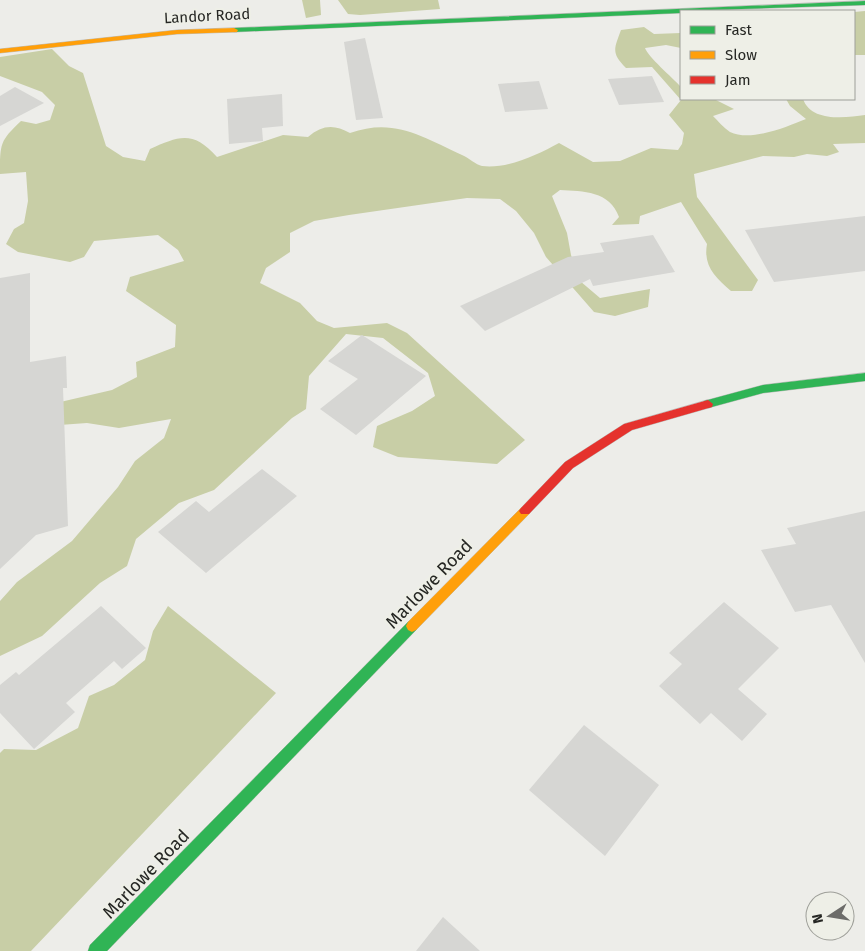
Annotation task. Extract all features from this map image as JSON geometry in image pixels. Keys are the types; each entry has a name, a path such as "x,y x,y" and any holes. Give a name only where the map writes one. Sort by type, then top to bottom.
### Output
{"street":[{"name":"Landor Road","path":"699,10 865,3"},
{"name":"Landor Road","path":"0,51 177,32 680,11"},
{"name":"Marlowe Road","path":"96,951 569,465 628,427 763,388 865,377"}],"green space":[{"path":"302,0 320,0 321,15 306,18"},
{"path":"338,0 438,0 440,9 360,15 348,14"},
{"path":"865,11 865,55 855,55 855,12"},
{"path":"644,27 654,34 680,33 680,48 666,45 645,48 655,62 680,86 680,99 652,67 626,68 618,58 615,50 621,30"},
{"path":"52,49 69,66 83,73 106,146 123,157 145,161 150,149 178,139 193,139 208,148 217,157 283,135 308,137 318,130 328,127 339,128 350,133 381,127 408,131 421,136 482,166 512,163 559,143 593,162 620,161 651,148 678,150 682,144 684,133 669,115 681,100 716,100 734,109 713,116 730,132 738,135 758,134 806,119 790,106 787,100 804,100 813,112 829,117 865,115 865,143 833,144 839,152 827,156 807,154 794,157 763,156 694,174 697,197 758,280 752,291 731,291 715,276 707,259 707,244 681,202 640,216 639,224 612,225 619,217 615,208 602,197 586,192 560,190 552,196 567,233 571,255 580,281 600,298 650,289 648,307 615,316 594,312 546,257 534,233 516,211 500,199 467,198 349,215 314,221 290,233 290,252 266,268 260,283 300,303 317,321 334,328 387,323 407,333 525,440 497,464 398,457 373,447 377,426 412,411 435,396 428,373 383,338 346,334 309,376 306,409 292,418 214,490 179,503 136,539 127,566 100,583 42,636 0,656 0,601 17,582 72,541 118,487 135,461 164,438 171,419 119,428 87,423 32,427 0,416 112,390 137,377 136,362 175,347 176,325 126,291 130,277 184,261 178,250 158,235 94,241 84,257 70,262 18,252 6,244 14,229 24,223 28,201 26,172 0,174 0,155 3,143 9,133 21,121 36,124 50,120 55,105 42,92 0,76 0,57"},
{"path":"168,606 276,693 31,951 0,951 0,753 4,749 36,750 78,728 89,696 114,685 145,660 153,631"}],"building":[{"path":"365,38 383,118 356,120 344,42"},
{"path":"652,76 664,102 619,105 608,79"},
{"path":"539,81 548,109 505,112 498,84"},
{"path":"15,87 44,103 0,126 0,96"},
{"path":"282,94 283,126 262,128 263,141 229,144 227,99"},
{"path":"865,216 865,271 774,282 745,230"},
{"path":"653,235 675,272 593,286 590,279 485,331 460,306 568,257 604,252 600,243"},
{"path":"30,273 30,362 66,356 67,388 63,388 68,526 36,535 0,569 0,278"},
{"path":"362,335 426,376 356,435 320,409 358,379 328,361"},
{"path":"262,469 297,496 206,573 158,532 196,501 209,512"},
{"path":"865,511 865,663 831,605 795,612 761,550 796,544 787,528"},
{"path":"724,602 779,648 738,689 767,714 742,741 711,713 700,724 659,686 682,664 669,653"},
{"path":"101,606 146,648 122,669 114,661 66,703 75,712 34,749 0,713 0,685 16,672 19,675"},
{"path":"584,725 659,785 605,856 529,790"},
{"path":"443,917 480,951 416,951"}],"traffic: fast":[{"path":"701,10 865,3"},
{"path":"234,30 680,11"},
{"path":"708,404 763,389 865,377"},
{"path":"96,951 412,626"}],"traffic: slow":[{"path":"0,51 177,32 234,30"},
{"path":"412,626 525,511"}],"traffic: jam":[{"path":"525,511 569,465 628,427 708,404"}]}
